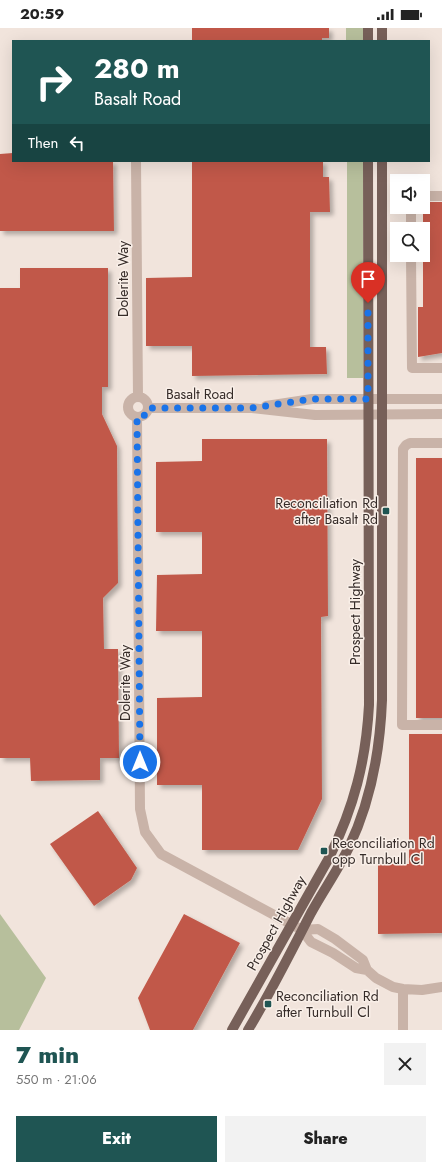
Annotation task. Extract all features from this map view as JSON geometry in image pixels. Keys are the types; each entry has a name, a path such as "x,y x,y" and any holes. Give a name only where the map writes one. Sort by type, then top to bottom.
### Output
{"main road":[{"path":"368,28 368,40"},
{"path":"382,28 382,40"},
{"name":"Prospect Highway","path":"232,1030 329,858 342,831 355,794 366,749 369,705 368,162"},
{"name":"Prospect Highway","path":"248,1030 302,930 345,856 358,827 370,789 378,752 382,700 382,162"}],"street":[{"name":"Dolerite Way","path":"136,162 138,397"},
{"path":"430,196 442,196"},
{"path":"411,262 412,368 442,368"},
{"path":"138,397 144,399 148,405 148,408 144,416 137,417 131,415 128,405 131,400 138,397"},
{"name":"Basalt Road","path":"252,408 312,399 442,399"},
{"name":"Basalt Road","path":"148,408 252,408 315,415 442,414"},
{"name":"Dolerite Way","path":"137,417 140,809 145,832 161,854 302,930"},
{"path":"442,443 410,443 403,449 402,725 442,725"},
{"path":"302,930 318,929 344,945 363,960 367,970"},
{"path":"302,930 311,942 338,956 356,968 367,970 384,983 403,989 422,990 442,987"},
{"path":"403,989 403,1030"}],"green space":[{"path":"346,28 363,28 363,40 346,40"},
{"path":"347,162 363,162 363,378 347,378"},
{"path":"0,914 46,978 19,1030 0,1030"}],"building":[{"path":"192,28 329,28 329,38 322,38 322,40 192,40"},
{"path":"12,153 12,162 113,162 114,231 0,231 0,154"},
{"path":"192,162 323,162 323,177 329,177 330,212 310,212 310,347 326,347 327,374 192,376 192,346 146,346 146,278 192,277"},
{"path":"430,202 442,202 442,353 418,357 418,307 423,307 423,262 430,262 430,222 423,222 423,214 430,214"},
{"path":"20,268 108,268 108,387 102,387 102,414 117,446 118,583 103,598 104,649 118,649 119,758 100,758 100,780 31,781 30,758 0,758 0,288 20,288"},
{"path":"202,439 327,439 328,616 321,617 322,799 298,850 202,850 202,785 157,785 157,698 202,697 202,631 156,631 157,575 202,574 202,532 156,532 156,462 202,461"},
{"path":"416,458 442,458 442,718 416,718"},
{"path":"409,734 442,734 442,933 378,934 378,864 409,864"},
{"path":"98,811 137,868 131,880 94,906 50,844"},
{"path":"184,914 240,943 193,1030 150,1030 138,998"}],"place":[{"name":"Reconciliation Rd after Basalt Rd","path":"386,511"},
{"name":"Reconciliation Rd opp Turnbull Cl","path":"324,851"},
{"name":"Reconciliation Rd after Turnbull Cl","path":"268,1004"}],"route":[{"path":"140,762 137,417 144,416 148,411 148,408 252,408 312,399 368,399 368,303"}]}
